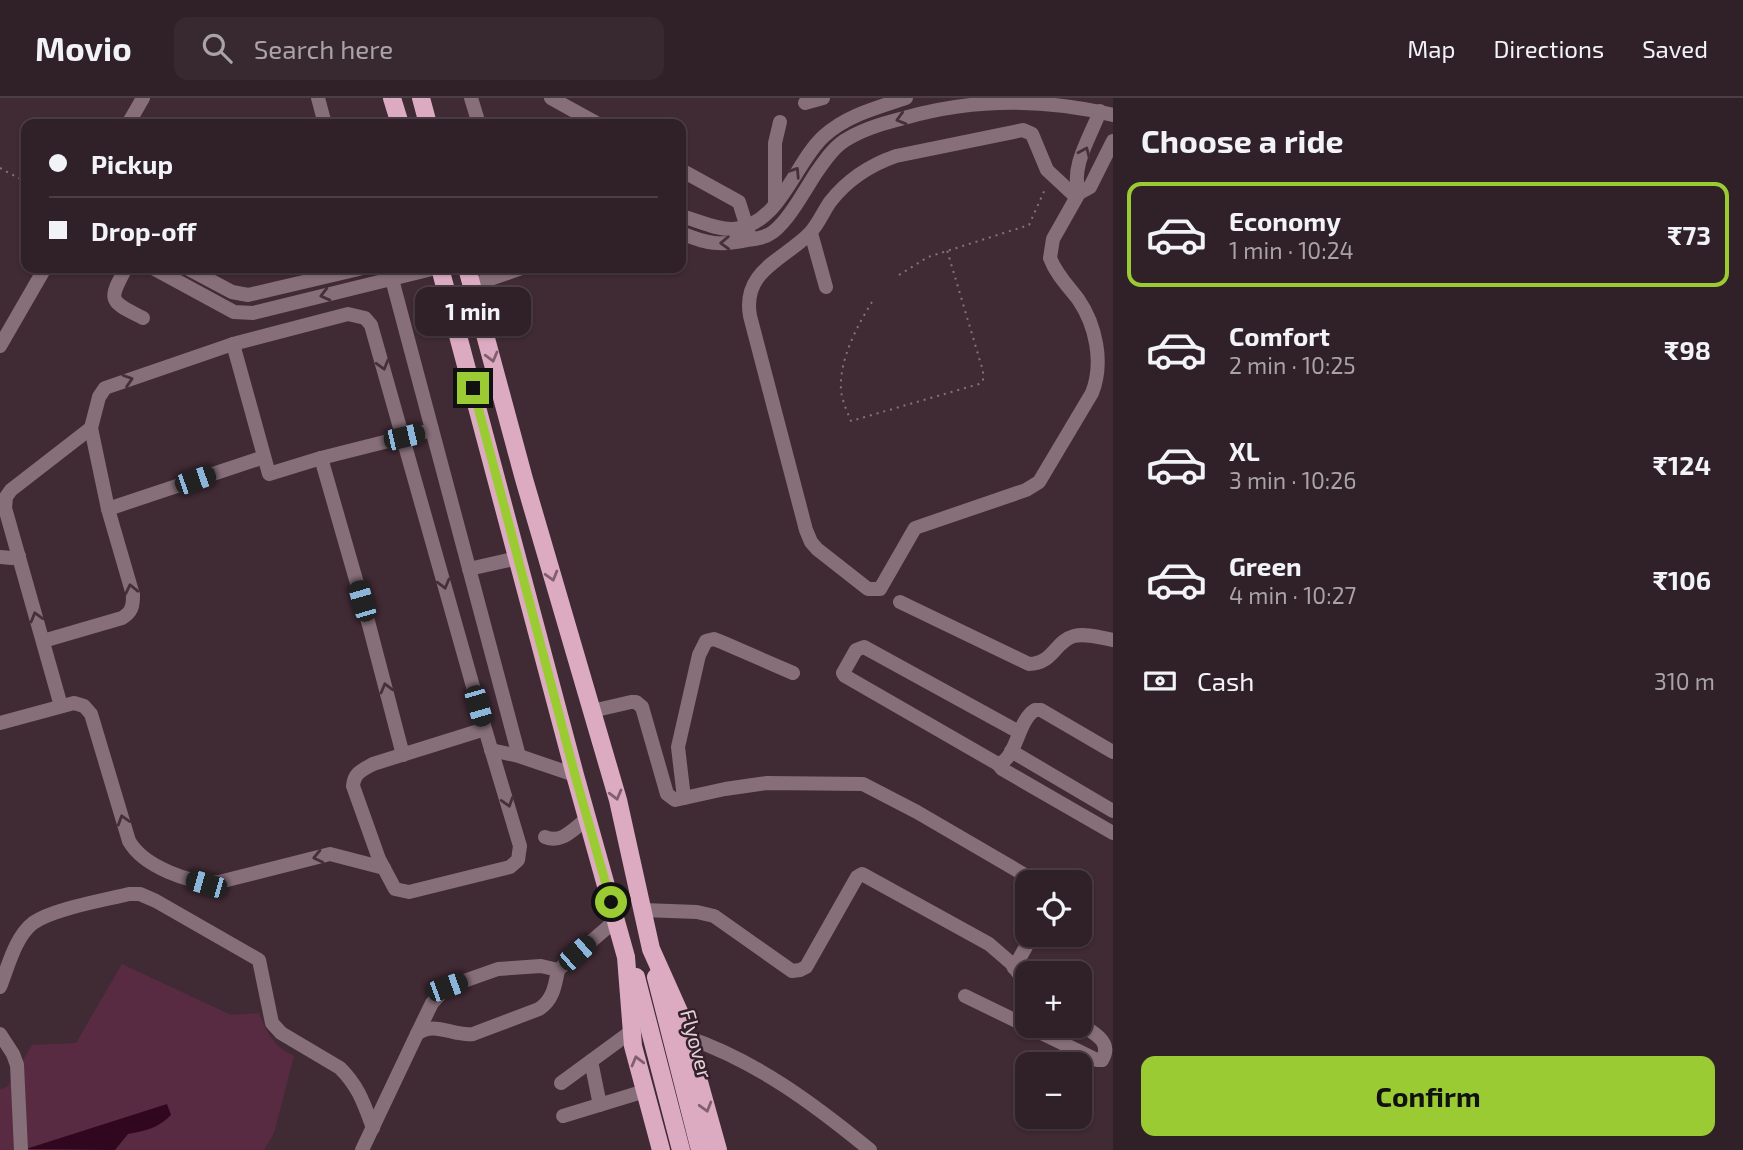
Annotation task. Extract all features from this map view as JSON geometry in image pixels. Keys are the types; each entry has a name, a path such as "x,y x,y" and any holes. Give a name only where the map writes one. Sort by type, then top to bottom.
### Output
{"main road":[{"path":"392,98 398,119"},
{"path":"421,98 427,119"},
{"path":"439,273 626,957 633,1046 661,1150"},
{"path":"469,273 524,479 618,800 651,949 680,1014 672,1047 718,1150"},
{"name":"Flyover","path":"626,957 672,1047 700,1150"},
{"name":"Flyover","path":"672,1047 681,1150"}],"street":[{"path":"131,119 143,98"},
{"path":"318,98 324,119"},
{"path":"471,98 477,119"},
{"path":"551,98 589,119"},
{"path":"805,103 823,98"},
{"path":"686,235 706,243 721,245 749,232 775,204 811,149 838,124 858,114 906,98"},
{"path":"686,217 765,237 780,226 820,168 846,139 875,127 947,107 983,102 1049,100 1110,113 1077,170 1078,195"},
{"path":"775,204 775,143 780,122"},
{"path":"1078,195 1052,174 1043,162 1032,134 1023,130 895,156 876,163 843,187 811,233 758,275 749,295 750,316 811,542 868,589 880,589 915,528 1026,490 1039,482 1093,393 1099,368 1091,321 1050,258 1053,239 1078,195 1090,187 1113,141"},
{"path":"686,173 740,202 749,232"},
{"path":"811,233 826,288"},
{"path":"0,346 42,273"},
{"path":"124,273 114,298 119,306 143,318"},
{"path":"163,273 234,312 253,313 390,273 519,755"},
{"path":"196,273 232,292 248,295 310,274"},
{"path":"473,285 508,273"},
{"path":"248,295 253,313"},
{"path":"43,641 122,618 130,614 133,607 133,594 108,509 91,428 99,397 105,388 233,344 348,314 365,318 371,325 520,846 518,860 510,867 408,892 395,889 384,868 353,786 354,778 357,773 373,764 485,729"},
{"path":"233,344 269,474 432,430"},
{"path":"61,706 43,641 8,560 6,497 91,428"},
{"path":"108,509 264,457"},
{"path":"321,458 403,754"},
{"path":"469,569 518,558"},
{"path":"900,601 1029,664 1042,662 1073,636 1113,640"},
{"path":"684,798 679,737 699,655 706,641 714,639 793,673"},
{"path":"1020,732 864,647 856,650 843,673 845,677 1113,833"},
{"path":"592,711 631,702 642,707 667,794 675,800 767,783 863,784 1016,870"},
{"path":"0,723 74,703 85,706 91,714 129,841 135,853 152,864 206,884 330,854 384,868"},
{"path":"998,764 1006,761 1031,712 1041,710 1113,752"},
{"path":"491,750 519,755 575,775"},
{"path":"1011,751 1113,811"},
{"path":"545,838 555,841 561,839 587,817"},
{"path":"643,910 697,912 714,916 785,967 792,971 800,970 806,967 857,877 862,874 989,944 1014,968 1026,947"},
{"path":"0,987 20,940 32,924 46,916 129,894 140,894 259,960 272,1023 281,1033 340,1068 348,1076 359,1090 373,1128"},
{"path":"417,1034 430,1028 463,1036 534,1011 547,1003 554,990 558,970 616,920"},
{"path":"362,1150 432,1003 447,987 499,969 541,966 558,970"},
{"path":"965,996 1015,1020"},
{"path":"561,1083 632,1031"},
{"path":"1052,1038 1102,1060 1108,1054 1108,1045 1092,1032"},
{"path":"0,1034 17,1065 20,1150"},
{"path":"672,1047 712,1045 765,1073 838,1123 870,1150"},
{"path":"591,1061 600,1105"},
{"path":"563,1116 645,1091"}],"path":[{"path":"0,168 21,179"},
{"path":"899,275 928,257 1029,225 1052,174"},
{"path":"872,302 860,320 846,357 841,381 844,403 851,421 979,384 983,381 983,371 947,250"}],"shaded area":[{"path":"122,964 231,1015 259,1013 272,1039 294,1056 274,1133 264,1150 0,1150 0,1089 7,1087 32,1045 76,1043"},
{"path":"167,1104 171,1115 151,1128 128,1134 115,1150 26,1149"}],"route":[{"path":"473,388 611,902"}]}
